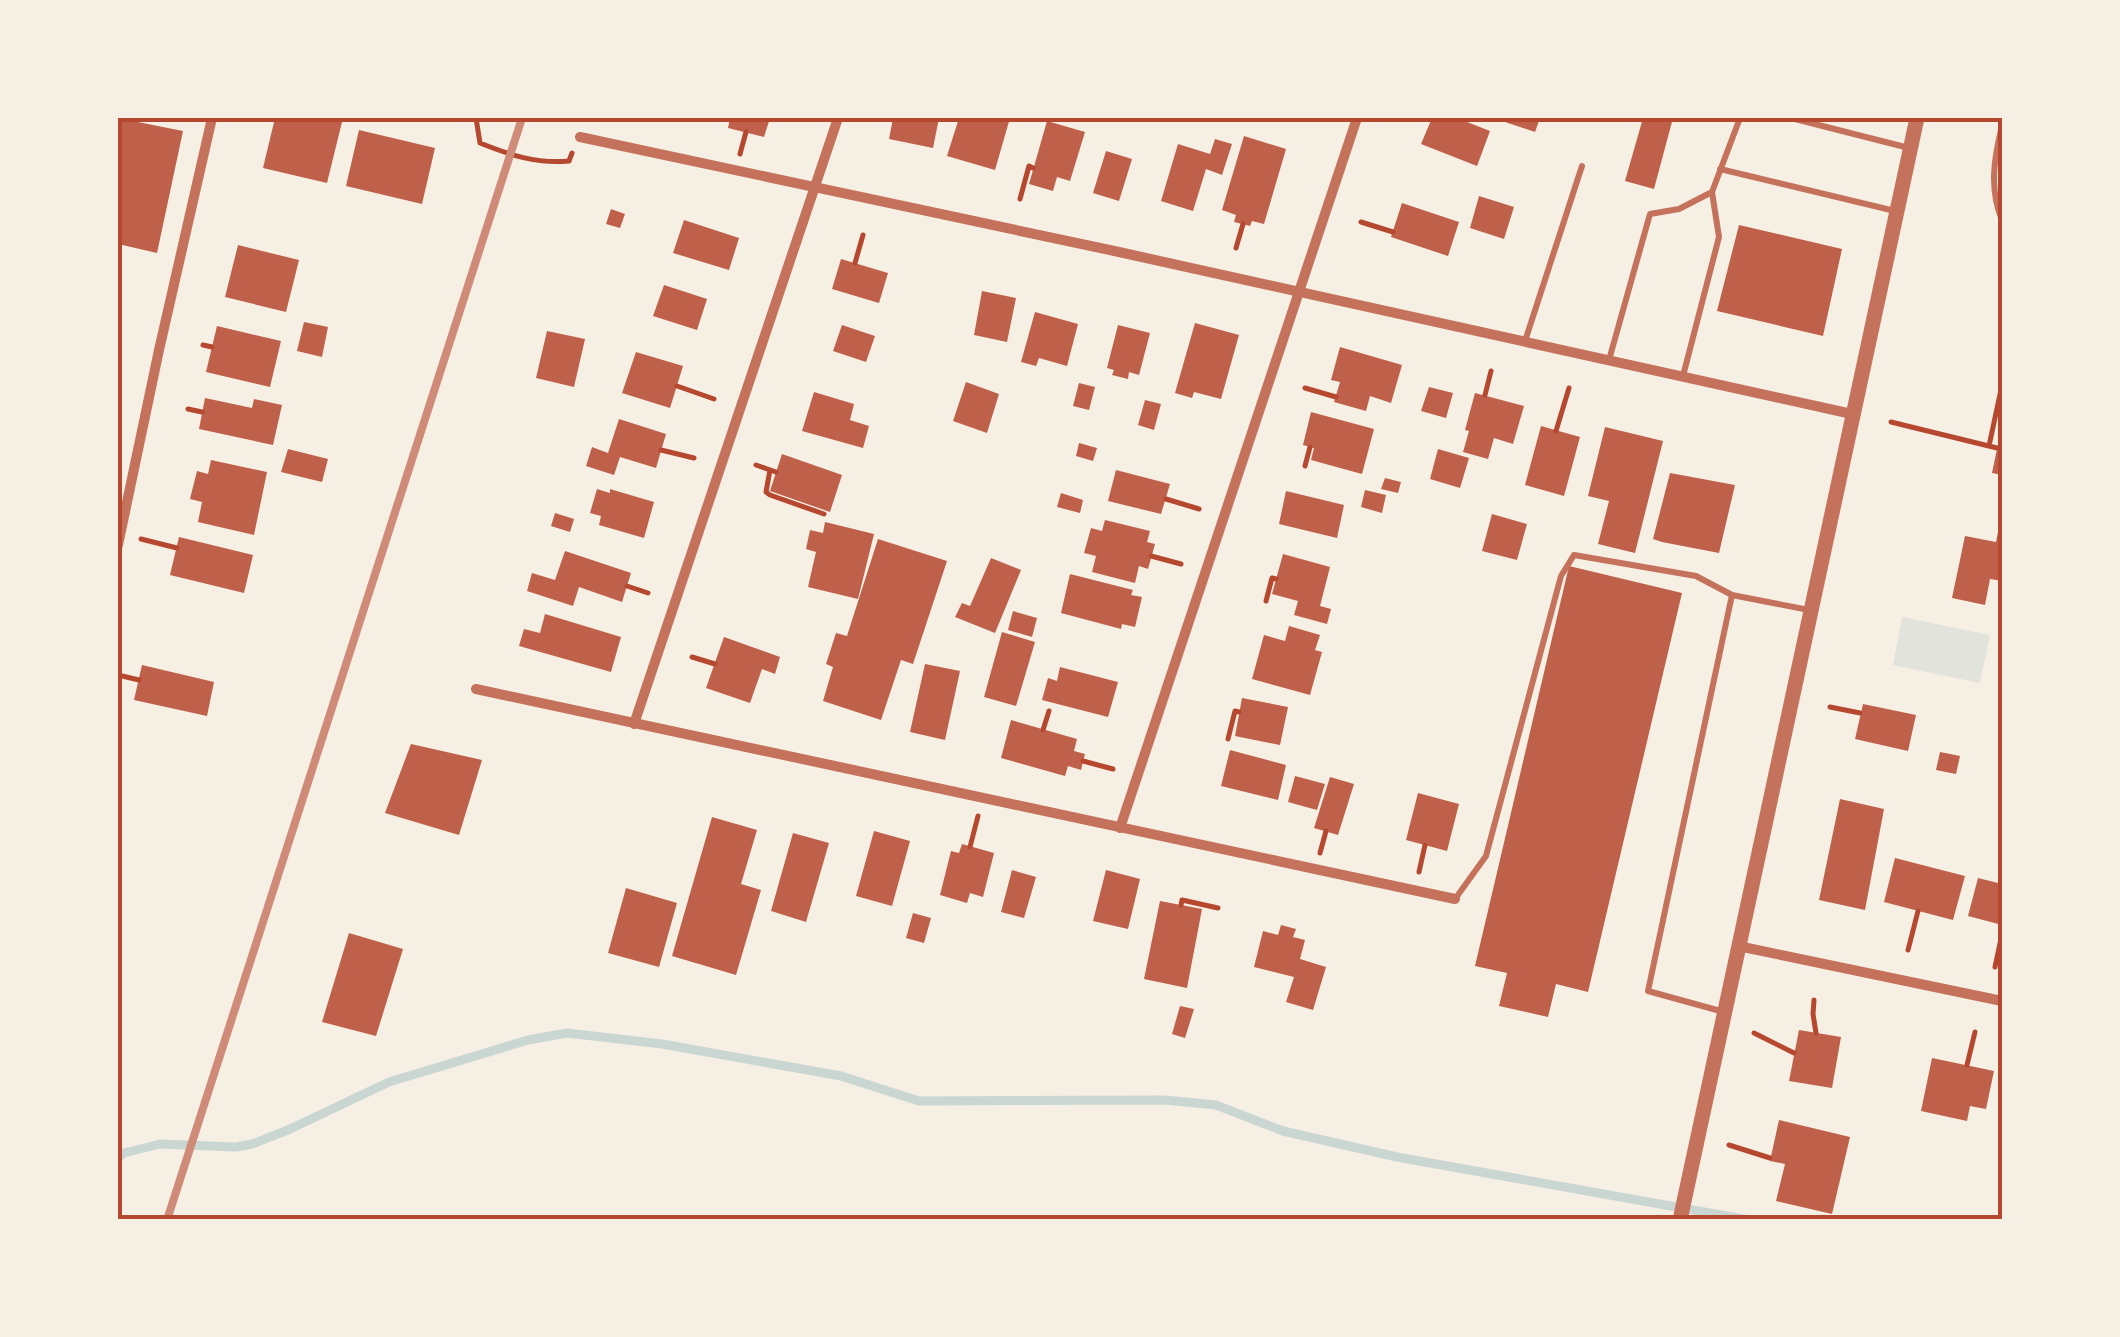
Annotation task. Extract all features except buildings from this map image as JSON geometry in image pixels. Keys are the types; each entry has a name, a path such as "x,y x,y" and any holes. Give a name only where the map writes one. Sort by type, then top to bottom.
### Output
{"street":[{"path":"119,539 212,118"},
{"path":"634,724 838,118"},
{"path":"1120,828 1357,118"},
{"path":"1680,1220 1916,118"},
{"path":"580,137 1852,414"},
{"path":"476,688 1455,900"},
{"path":"1738,946 2002,1001"}],"lane":[{"path":"1682,376 1719,237 1712,192 1740,118"},
{"path":"1791,118 1910,148"},
{"path":"2002,126 1994,179 1996,205 2002,220"},
{"path":"1525,341 1582,166"},
{"path":"1720,169 1896,211"},
{"path":"1609,360 1650,214 1679,209 1712,192"},
{"path":"1455,900 1486,856 1561,576 1574,555 1696,576 1732,596 1810,610"},
{"path":"1724,1012 1648,991 1732,596"}],"path":[{"path":"476,118 480,143 528,160 569,161 580,137"},
{"path":"1020,199 1029,166 1034,168"},
{"path":"1362,222 1393,232"},
{"path":"1236,248 1243,224"},
{"path":"854,263 863,235"},
{"path":"203,344 212,347"},
{"path":"1485,396 1491,371"},
{"path":"1988,446 2002,385"},
{"path":"677,386 714,399"},
{"path":"1306,388 1336,397"},
{"path":"1556,431 1569,388"},
{"path":"188,408 202,412"},
{"path":"1891,422 1997,448"},
{"path":"1305,466 1310,446"},
{"path":"662,450 694,458"},
{"path":"756,465 773,471 766,483 770,495 824,514"},
{"path":"1166,499 1199,509"},
{"path":"119,539 177,548"},
{"path":"1152,556 1180,564"},
{"path":"1266,601 1272,578 1276,580"},
{"path":"627,586 648,593"},
{"path":"692,658 715,664"},
{"path":"118,674 138,680"},
{"path":"1830,707 1860,713"},
{"path":"1043,730 1048,711"},
{"path":"1228,740 1235,711 1240,712"},
{"path":"1083,761 1113,769"},
{"path":"970,847 982,799"},
{"path":"1181,905 1182,900 1218,908"},
{"path":"1908,950 1918,911"},
{"path":"1996,968 2002,934"},
{"path":"1814,1000 1816,1033"},
{"path":"1967,1066 1975,1032"},
{"path":"1754,1033 1794,1053"},
{"path":"1728,1145 1770,1158"}],"shaded area":[{"path":"1902,617 1990,635 1980,683 1893,665"}],"waterway":[{"path":"118,1158 160,1144 252,1144 389,1082 528,1040 567,1033 662,1044 841,1076 919,1101 1165,1100 1216,1105 1283,1131 1397,1157 1749,1220"}],"railway":[{"path":"167,1220 522,118"}]}
